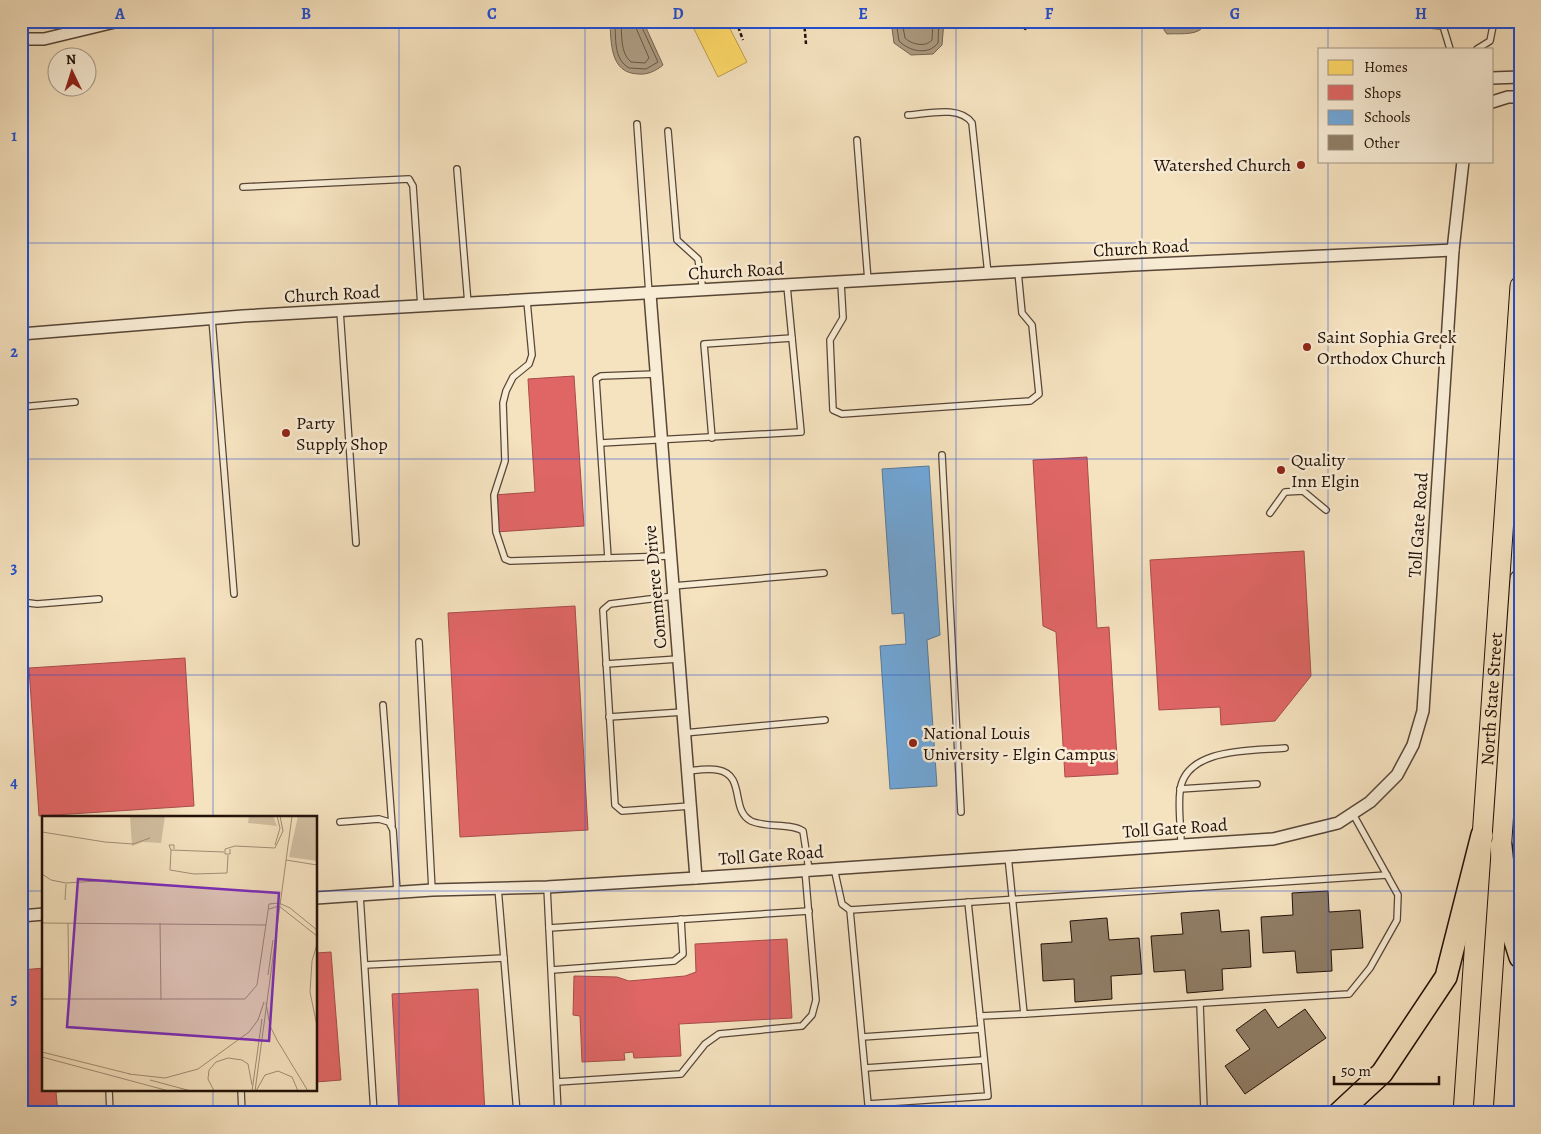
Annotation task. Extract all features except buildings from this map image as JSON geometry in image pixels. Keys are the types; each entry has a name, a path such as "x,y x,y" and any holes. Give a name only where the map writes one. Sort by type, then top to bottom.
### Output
{"highway":[{"path":"1338,1113 1382,1073 1446,977 1482,835"},
{"path":"1501,846 1509,922 1520,957"}],"main road":[{"name":"North State Street","path":"1463,1113 1520,286"},
{"name":"North State Street","path":"1483,1113 1520,579"}],"street":[{"path":"21,39 44,39 119,21"},
{"path":"1494,78 1520,77"},
{"path":"1494,101 1508,96 1520,97"},
{"name":"Toll Gate Road","path":"318,898 432,890 548,887 696,878 1273,839 1338,823 1353,814 1370,802 1397,775 1412,745 1423,711 1454,250 1463,162"},
{"name":"Church Road","path":"21,334 340,311 1018,272 1454,250"},
{"name":"Commerce Drive","path":"649,294 696,878"},
{"path":"21,916 42,914"}],"lane":[{"path":"1386,21 1443,24 1450,48"},
{"path":"1479,48 1490,41 1494,21"},
{"path":"908,115 960,112 968,116 972,123 988,274"},
{"path":"637,124 649,294"},
{"path":"668,132 677,240 698,258 703,291"},
{"path":"857,140 868,281"},
{"path":"457,169 468,304"},
{"path":"243,187 409,180 413,186 420,307"},
{"path":"841,283 843,318 830,340 832,410 842,414 1030,401 1039,394 1032,325 1022,313 1018,272"},
{"path":"601,443 801,432 787,286"},
{"path":"527,301 532,355 529,364 512,377 506,391 503,403 505,461 494,495 496,532 505,559 510,561 670,556"},
{"path":"340,311 356,543"},
{"path":"212,319 234,594"},
{"path":"712,438 704,344 792,338"},
{"path":"608,558 596,379 601,376 656,374"},
{"path":"21,407 75,402"},
{"path":"942,455 961,812"},
{"path":"1270,513 1285,492 1303,490 1326,510"},
{"path":"690,806 622,811 615,805 603,610 610,604 673,591 824,573"},
{"path":"21,602 37,604 99,599"},
{"path":"419,642 432,890"},
{"path":"606,664 678,659"},
{"path":"383,705 397,892"},
{"path":"609,717 682,712"},
{"path":"684,733 825,720"},
{"path":"1181,845 1180,789 1188,772 1214,754 1285,748"},
{"path":"557,1082 681,1074 705,1044 719,1034 802,1026 812,1015 816,1000 803,832 798,827 763,825 749,820 741,810 735,781 728,774 718,770 687,771"},
{"path":"1180,789 1257,784"},
{"path":"980,1016 1349,994 1370,968 1398,920 1398,895 1353,814"},
{"path":"340,822 379,819 386,820 392,826"},
{"path":"1008,856 1024,1014"},
{"path":"834,868 842,904 850,910 1387,875"},
{"path":"548,887 558,1113"},
{"path":"498,888 517,1113"},
{"path":"360,896 374,1113"},
{"path":"850,910 868,1104 988,1096 968,902"},
{"path":"549,928 809,911"},
{"path":"552,970 674,961 683,954 680,919"},
{"path":"365,965 504,958"},
{"path":"1198,1113 1204,1109 1200,1004"},
{"path":"862,1037 981,1029"},
{"path":"865,1068 984,1060"},
{"path":"109,1092 110,1113"},
{"path":"241,1092 242,1113"}],"path":[{"path":"736,21 743,40"},
{"path":"804,21 806,44"},
{"path":"1025,30 1027,21"}],"water":[{"path":"610,21 643,21 663,65 645,74 629,72 622,68 617,63 614,55"},
{"path":"891,21 944,21 942,45 933,54 911,55 894,43"},
{"path":"1164,21 1206,21 1204,26 1196,32 1167,34 1164,30"}],"place":[{"name":"Watershed Church","path":"1301,165"},
{"name":"Saint Sophia Greek Orthodox Church","path":"1307,347"},
{"name":"Party Supply Shop","path":"286,433"},
{"name":"Quality Inn Elgin","path":"1281,470"},
{"name":"National Louis University - Elgin Campus","path":"913,743"}]}
